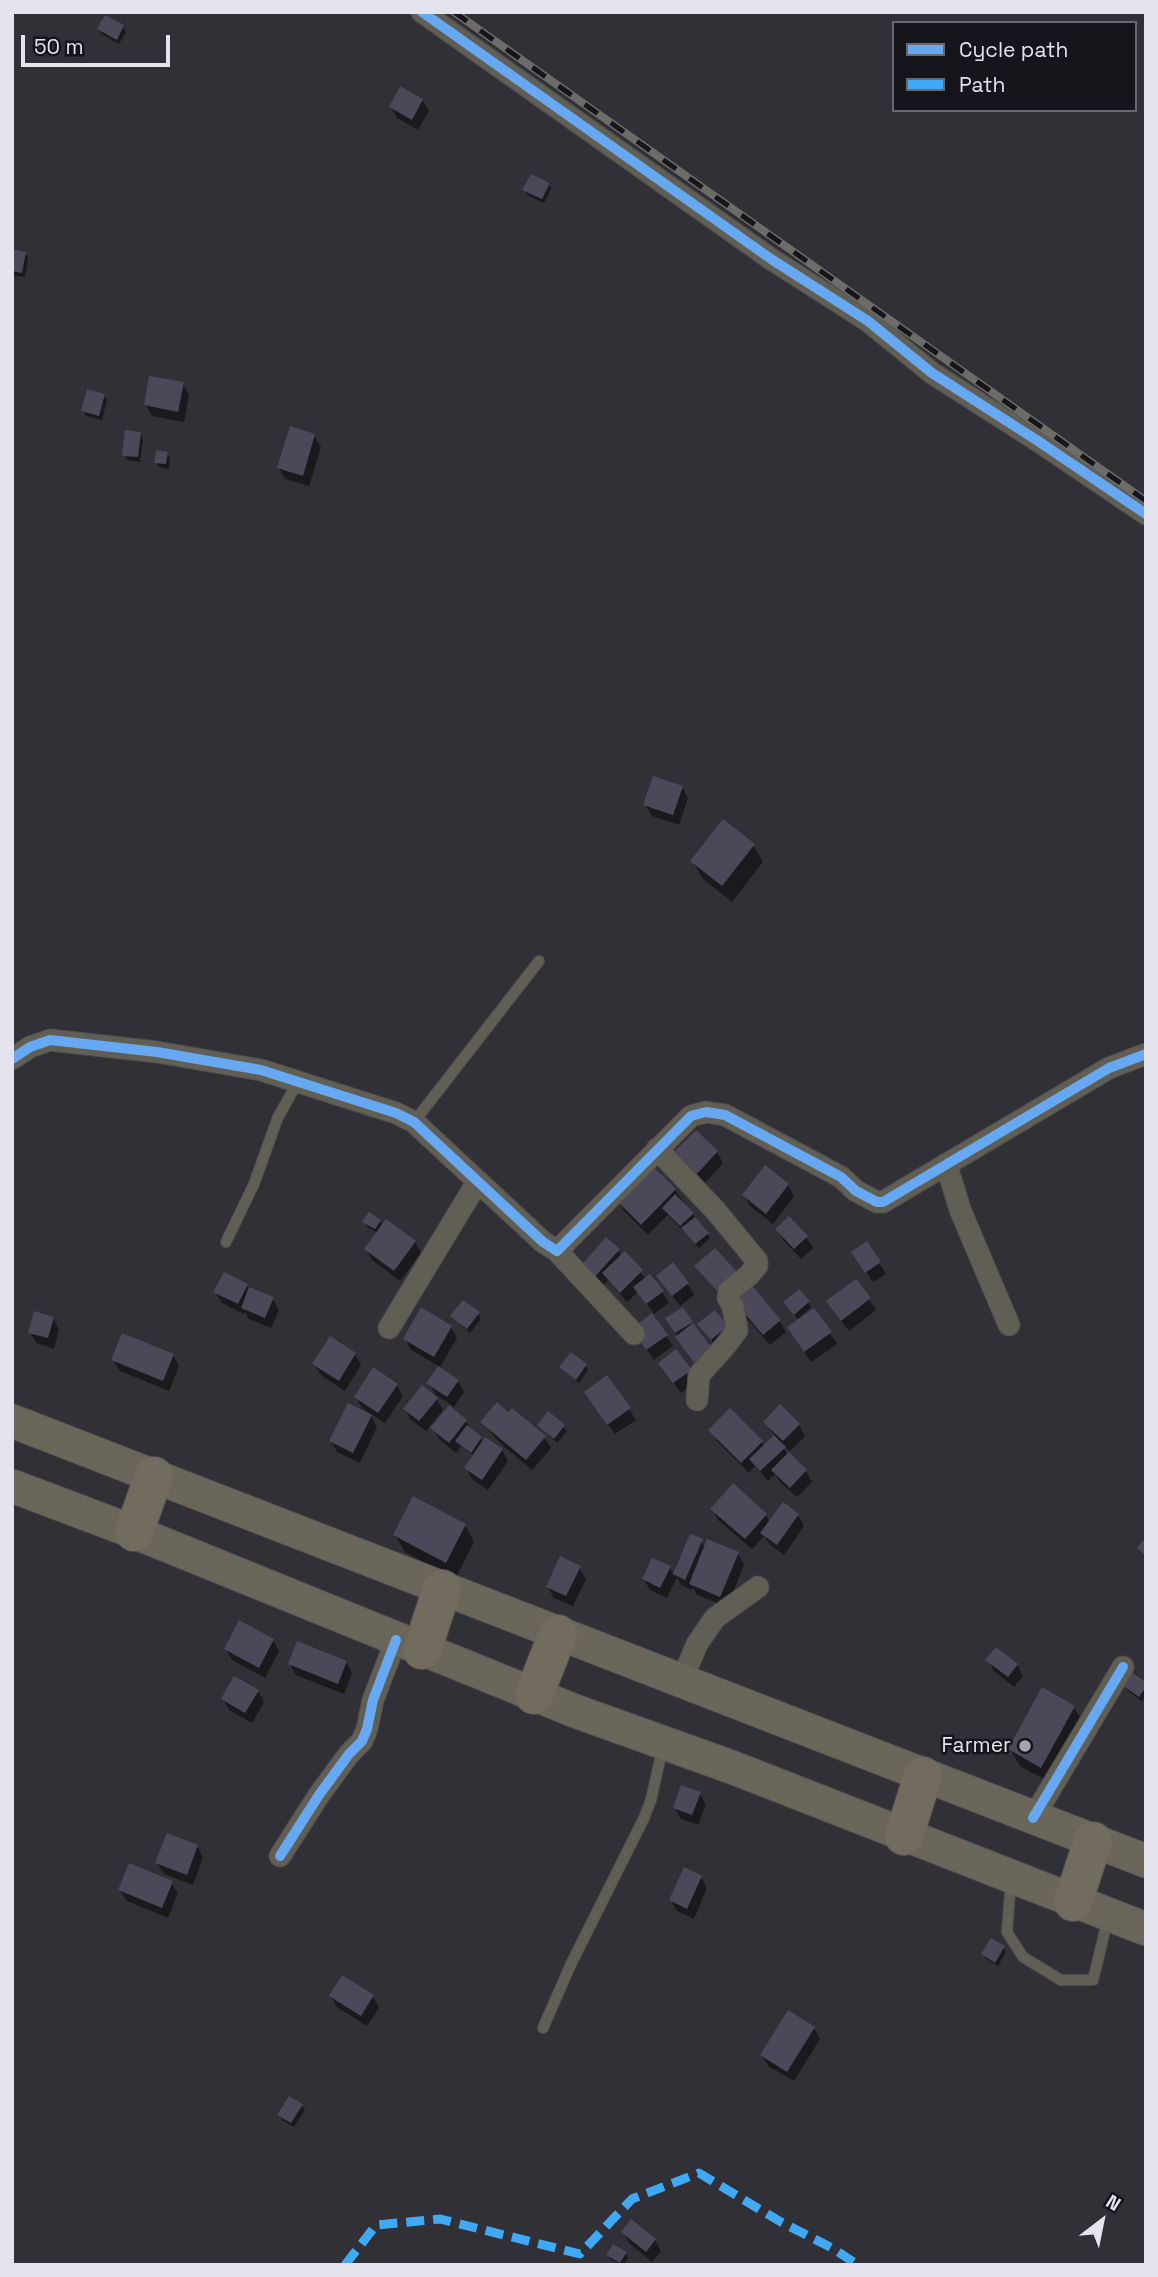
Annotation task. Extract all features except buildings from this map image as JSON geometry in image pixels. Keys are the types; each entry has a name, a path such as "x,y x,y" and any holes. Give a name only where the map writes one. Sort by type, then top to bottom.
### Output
{"highway":[{"path":"134,1532 154,1476"},
{"path":"409,1645 442,1588"},
{"path":"534,1695 558,1634"},
{"path":"904,1836 923,1776"},
{"path":"1073,1902 1093,1841"}],"main road":[{"path":"12,1421 1146,1861"},
{"path":"12,1486 134,1532 534,1695 734,1768 1146,1929"}],"street":[{"path":"422,12 749,243 868,321 932,373 1146,514"},
{"path":"12,1059 30,1047 50,1041 157,1052 261,1070 396,1113 414,1122 543,1242 557,1251 634,1334"},
{"path":"557,1251 691,1116 706,1112 725,1115 841,1177 856,1191 877,1202 883,1202 1109,1068 1146,1054"},
{"path":"657,1149 715,1210 758,1261 748,1276 729,1291 728,1298 733,1307 737,1330 699,1375 697,1401"},
{"path":"946,1164 961,1212 1009,1325"},
{"path":"388,1328 478,1181"},
{"path":"681,1682 697,1644 715,1618 758,1587"},
{"path":"280,1856 319,1795 362,1741 373,1700 409,1645"},
{"path":"1033,1818 1123,1667"}],"lane":[{"path":"414,1122 539,961"},
{"path":"226,1242 254,1184 278,1117 298,1082"},
{"path":"542,2028 644,1818 651,1800 664,1743"},
{"path":"1012,1878 1007,1932 1023,1957 1061,1980 1093,1980 1109,1915"}],"railway":[{"path":"454,12 1146,501"}],"marked path":[{"path":"345,2265 376,2225 440,2219 580,2254 632,2199 699,2173 858,2265"}],"cycle path":[{"path":"422,12 771,259 868,321 932,373 1146,514"},
{"path":"12,1059 30,1047 50,1040 157,1052 261,1070 396,1113 414,1122 543,1242 557,1251 691,1116 706,1112 725,1115 841,1177 856,1191 877,1202 883,1202 1109,1068 1146,1054"},
{"path":"280,1856 319,1795 362,1741 373,1700 396,1640"},
{"path":"1033,1818 1123,1667"}],"place":[{"name":"Farmer","path":"1025,1746"}]}
